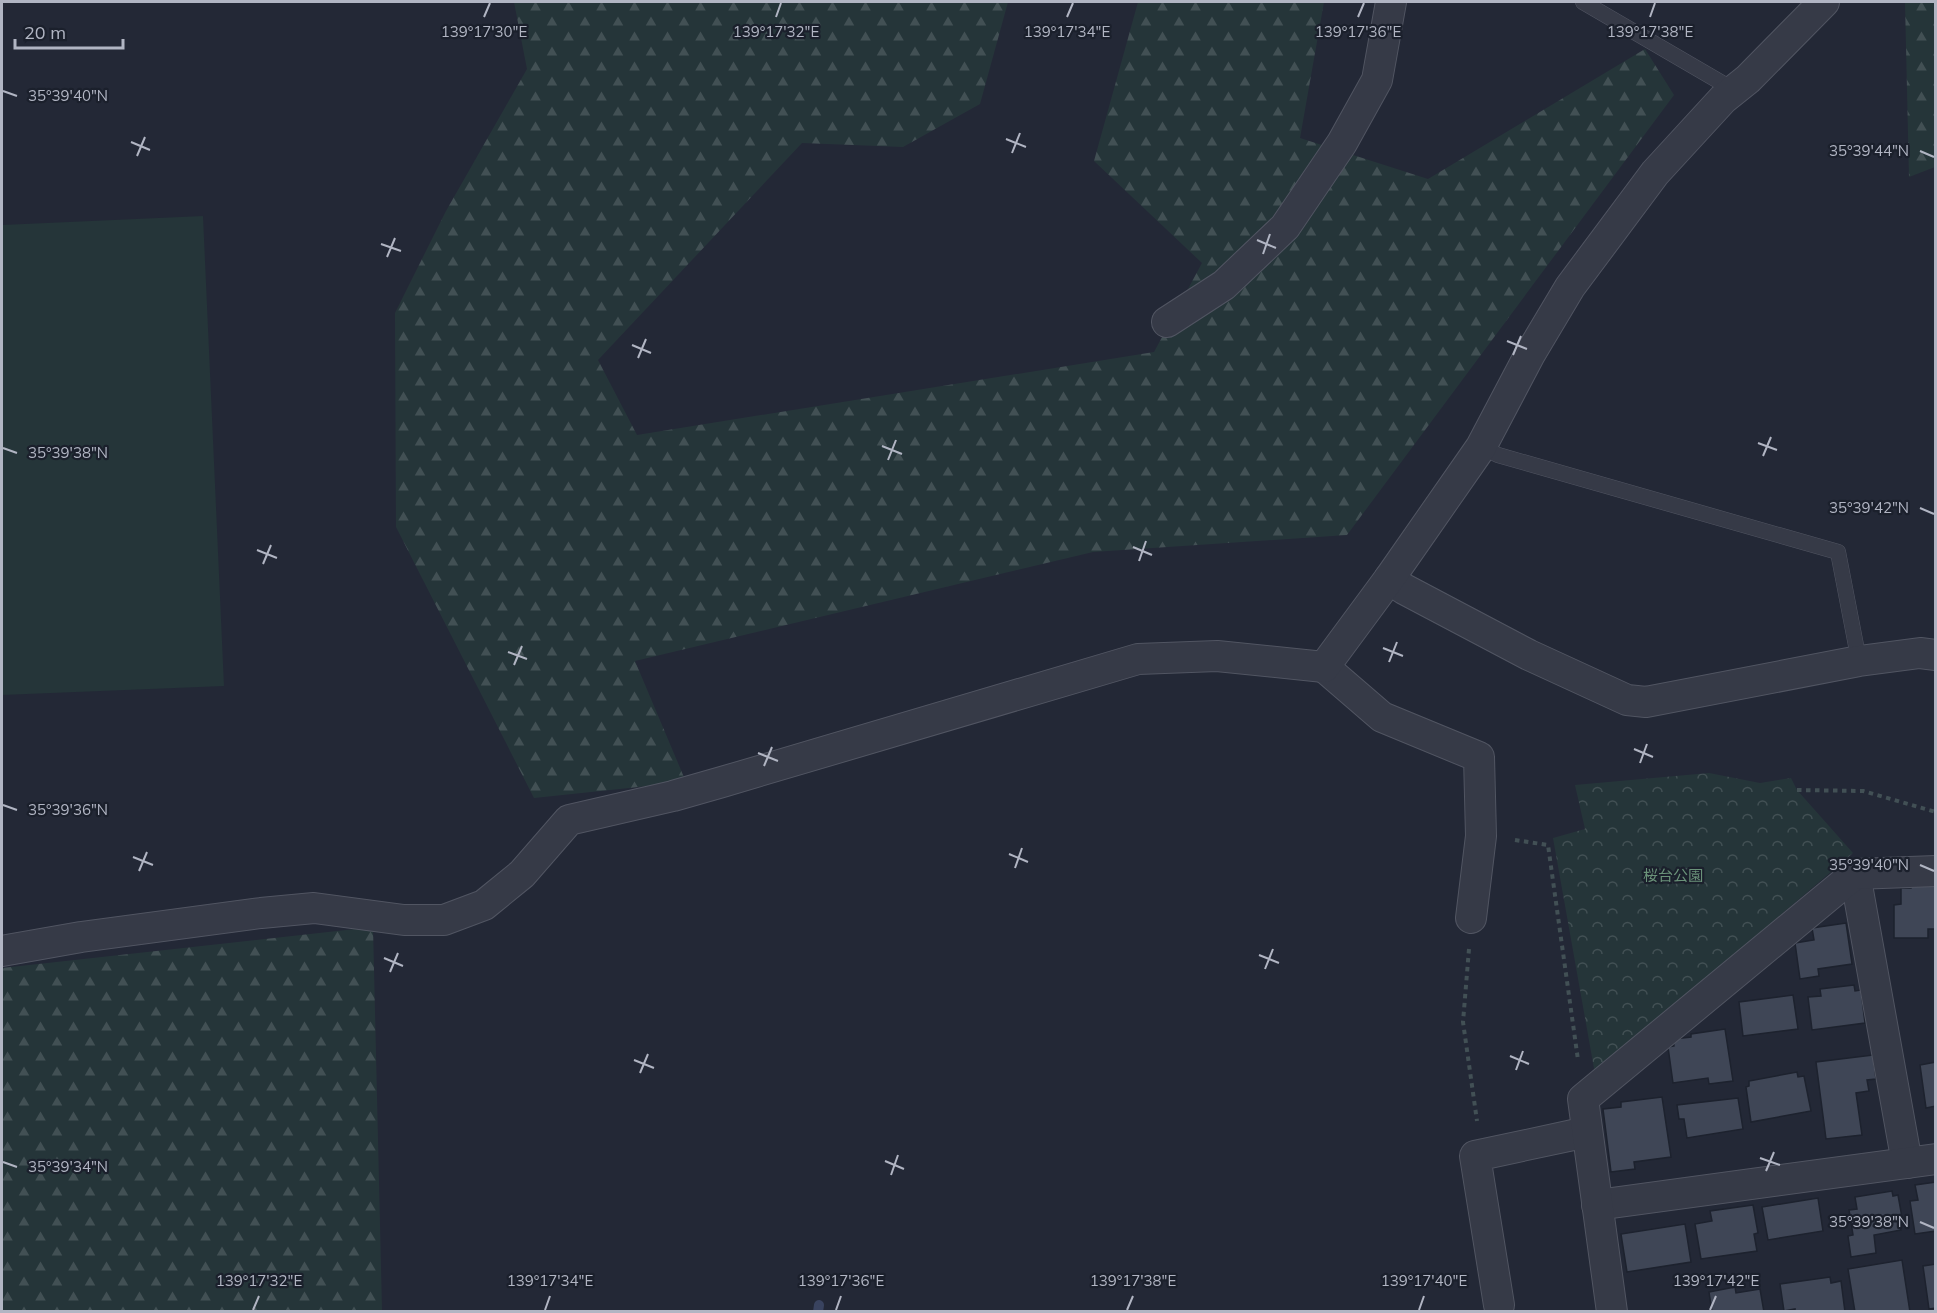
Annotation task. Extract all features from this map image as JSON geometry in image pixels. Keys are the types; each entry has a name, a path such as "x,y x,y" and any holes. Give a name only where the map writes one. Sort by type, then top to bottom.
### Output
{"street":[{"path":"1167,322 1224,285 1285,227 1342,143 1377,80 1391,2"},
{"path":"1324,668 1481,447 1530,354 1570,287 1655,173 1723,99 1748,79 1824,2"},
{"path":"1389,579 1529,655 1627,700 1646,702 1859,661 1920,653 1935,655"},
{"path":"2,951 239,916 314,908 404,920 444,920 484,905 522,874 569,820 673,796 1138,659 1217,656 1324,668 1382,717 1479,757 1481,836 1471,918"},
{"path":"1612,1311 1583,1099 1856,874 1935,871"},
{"path":"1597,1204 1921,1161 1856,874"},
{"path":"1499,1305 1475,1156 1587,1132"}],"lane":[{"path":"1583,2 1734,90"},
{"path":"1481,447 1498,455 1838,552 1859,661"}],"path":[{"path":"1797,790 1863,791 1935,812"},
{"path":"1481,836 1548,844 1583,1099"},
{"path":"1471,918 1463,1022 1482,1154"}],"green space":[{"path":"514,2 1008,2 980,104 903,147 802,143 598,360 637,435 1154,352 1202,263 1094,161 1138,2 1324,2 1300,138 1428,179 1645,49 1674,95 1347,535 1093,552 635,661 686,782 534,798 396,527 395,313 446,211 527,69"},
{"path":"1905,2 1936,2 1935,167 1909,177"},
{"path":"203,216 224,686 2,695 2,225"},
{"name":"桜台公園","path":"1709,773 1760,783 1791,778 1797,790 1853,853 1595,1074 1553,838 1585,829 1575,785"},
{"path":"373,927 382,1311 2,1311 2,968"}],"building":[{"path":"1911,881 1936,881 1936,929 1928,929 1928,938 1894,938 1894,905 1901,904 1901,888 1911,888"},
{"path":"1846,923 1852,964 1818,969 1819,976 1800,979 1795,943 1814,940 1812,928"},
{"path":"1854,985 1855,991 1861,990 1865,1023 1812,1030 1808,997 1821,996 1820,989"},
{"path":"1793,995 1798,1029 1743,1036 1739,1002"},
{"path":"1725,1029 1733,1081 1709,1084 1708,1078 1673,1083 1668,1047 1674,1046 1673,1039"},
{"path":"1873,1055 1876,1079 1867,1080 1869,1091 1856,1093 1862,1135 1826,1139 1816,1062"},
{"path":"1936,1062 1936,1106 1926,1108 1920,1065"},
{"path":"1797,1072 1798,1077 1804,1076 1811,1111 1751,1122 1746,1087 1749,1086 1749,1081"},
{"path":"1662,1097 1671,1157 1634,1162 1635,1169 1611,1172 1603,1109 1621,1107 1621,1102"},
{"path":"1738,1098 1743,1129 1687,1138 1684,1119 1679,1119 1677,1105"},
{"path":"1936,1182 1936,1231 1915,1234 1910,1201 1918,1200 1915,1185"},
{"path":"1892,1191 1893,1196 1898,1195 1903,1223 1899,1223 1901,1230 1874,1235 1876,1253 1851,1257 1848,1236 1853,1235 1849,1210 1857,1209 1855,1197"},
{"path":"1818,1198 1823,1231 1768,1240 1762,1207"},
{"path":"1753,1205 1758,1233 1754,1234 1757,1251 1701,1259 1695,1224 1712,1221 1710,1211"},
{"path":"1685,1224 1691,1262 1627,1272 1621,1234"},
{"path":"1902,1260 1910,1312 1855,1312 1848,1269"},
{"path":"1936,1264 1936,1308 1929,1309 1923,1266"},
{"path":"1830,1277 1831,1283 1841,1281 1845,1312 1795,1312 1795,1309 1784,1311 1780,1284"},
{"path":"1735,1287 1736,1293 1760,1289 1764,1312 1712,1312 1709,1292"}],"waterway":[{"path":"818,1312 819,1305"}]}
